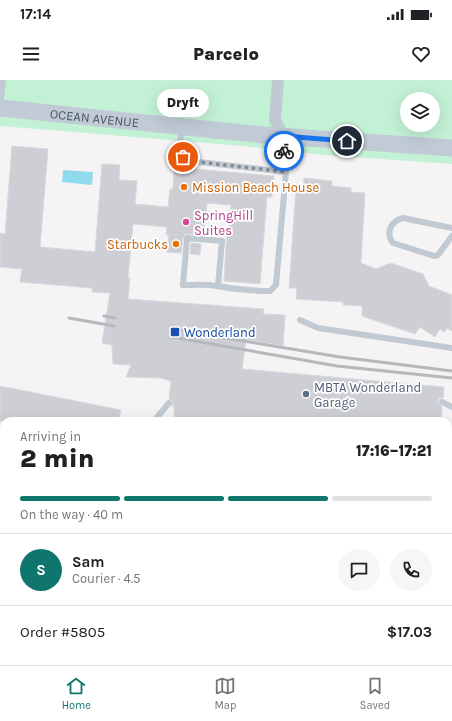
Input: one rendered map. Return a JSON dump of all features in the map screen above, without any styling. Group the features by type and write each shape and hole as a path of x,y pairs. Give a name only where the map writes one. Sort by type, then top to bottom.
{"main road":[{"name":"OCEAN AVENUE","path":"0,108 283,136 452,148"}],"street":[{"path":"278,80 275,120 283,136"}],"lane":[{"path":"0,108 3,80"},
{"path":"182,126 180,149 183,157 190,161 286,172"},
{"path":"218,286 222,241 187,238 183,285 218,286 254,291 270,291 276,285 286,172 283,136"},
{"path":"452,228 403,218 396,220 391,225 389,234 393,244 434,256 438,255 452,236"},
{"path":"300,320 318,328 452,348"},
{"path":"442,402 452,407"},
{"path":"157,417 169,403"}],"green space":[{"path":"0,80 452,80 452,164 324,155 243,146 0,126"}],"water":[{"path":"63,170 93,172 92,185 62,182"}],"building":[{"path":"12,146 48,149 40,247 95,252 102,164 120,165 119,180 137,181 135,204 168,207 170,189 173,189 174,172 184,173 184,168 274,176 272,197 267,197 260,284 224,281 227,228 229,228 231,205 207,203 204,235 185,234 181,253 167,252 169,235 166,235 167,227 133,224 128,278 130,278 128,299 264,309 263,314 285,315 283,346 246,339 242,369 444,387 443,398 439,398 438,402 442,407 441,417 176,417 174,416 174,405 172,407 173,401 169,399 171,381 160,378 126,377 131,365 113,364 112,345 102,343 110,293 92,292 92,288 20,282 22,269 0,267 0,233 5,234"},
{"path":"304,178 332,181 332,186 351,188 351,192 365,193 361,263 376,269 391,263 423,274 429,286 452,295 452,331 447,328 444,332 440,329 435,337 420,327 415,334 362,316 362,306 343,305 343,302 296,299 297,288 289,288 296,188 303,189"},
{"path":"191,243 201,244 200,255 190,254"},
{"path":"0,386 121,410 119,417 0,417"}],"railway":[{"path":"104,316 115,318"},
{"path":"69,318 114,326"},
{"path":"172,329 340,357 452,371"},
{"path":"172,337 337,366 452,378"}],"way so far":[{"path":"183,157 190,161 286,172 284,151"}],"place":[{"name":"Dryft","path":"183,157"},
{"name":"Mission Beach House","path":"184,187"},
{"name":"SpringHill Suites","path":"186,222"},
{"name":"Starbucks","path":"176,244"},
{"name":"Wonderland","path":"175,332"},
{"name":"MBTA Wonderland Garage","path":"306,394"}],"route":[{"path":"284,151 283,136 347,141"}]}
